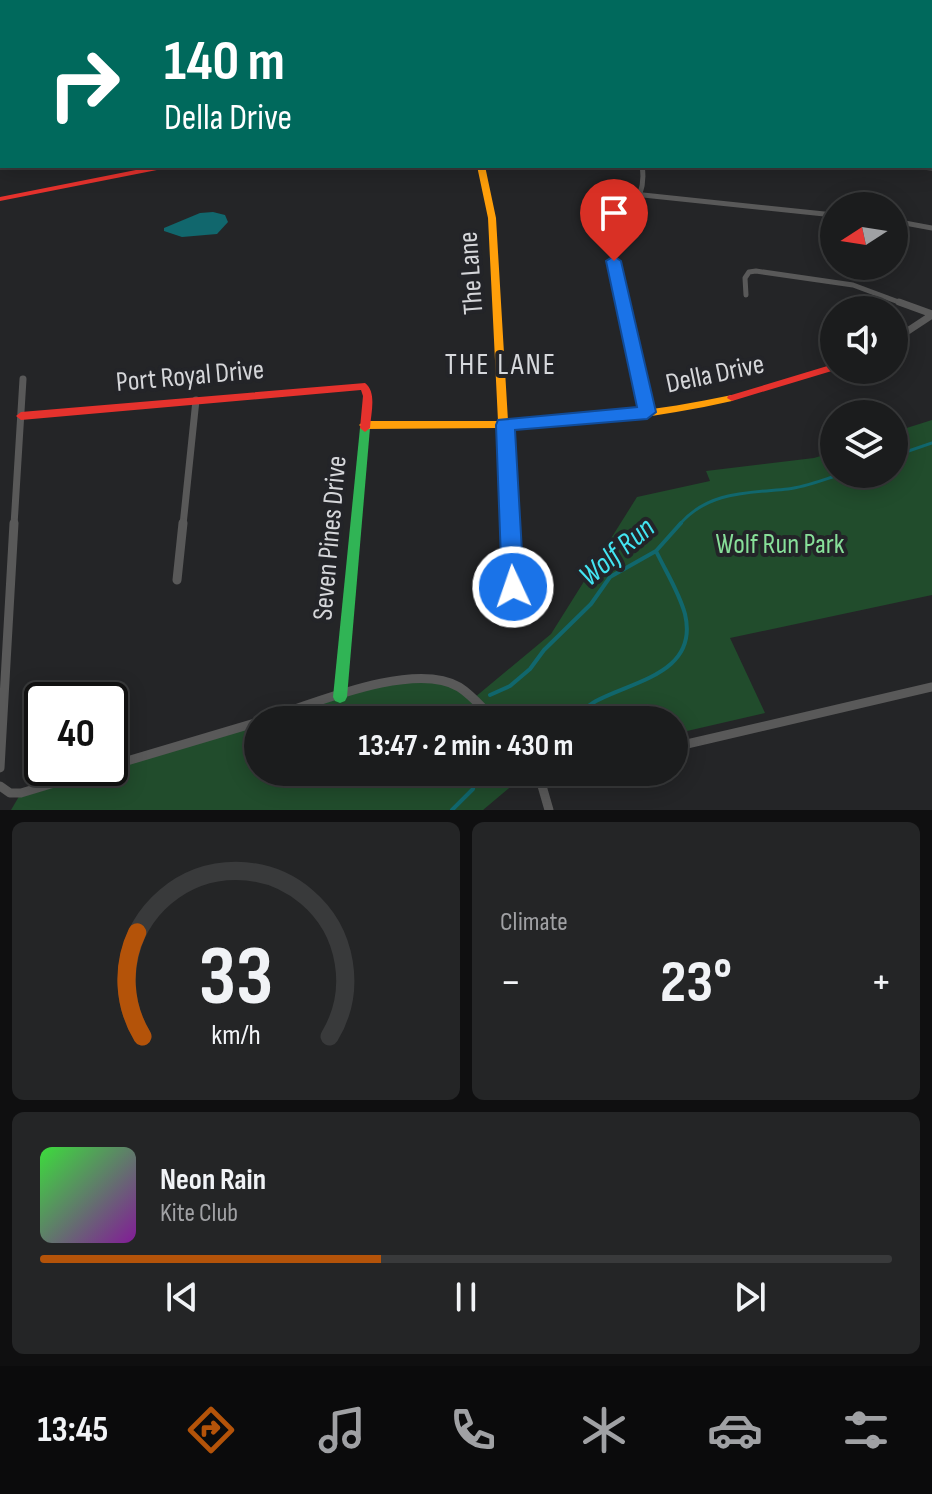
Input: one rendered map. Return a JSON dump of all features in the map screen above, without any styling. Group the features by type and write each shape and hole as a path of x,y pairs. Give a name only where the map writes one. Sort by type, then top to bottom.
{"street":[{"path":"23,0 36,0"},
{"path":"0,199 157,168"},
{"name":"The Lane","path":"481,168 492,218 514,618"},
{"path":"643,168 643,195 618,232 613,256 647,412"},
{"path":"643,195 820,214"},
{"path":"908,224 932,228"},
{"path":"746,295 745,278 749,272 756,271 853,285 932,314"},
{"path":"908,330 932,314"},
{"name":"Della Drive","path":"364,425 505,425 647,412 746,394 820,371"},
{"path":"0,768 23,379"},
{"name":"Port Royal Drive","path":"21,416 363,385"},
{"name":"Seven Pines Drive","path":"340,697 368,396 363,385"},
{"path":"177,580 196,400"},
{"path":"310,706 394,680 442,681 468,693 481,706"},
{"path":"688,744 932,687"},
{"path":"128,761 244,726"},
{"path":"0,786 10,793 44,786"},
{"path":"543,786 549,810"}],"green space":[{"name":"Wolf Run Park","path":"932,420 932,595 730,638 765,713 688,731 688,706 307,706 380,683 442,681 474,698 551,634 637,497 710,481 706,471 820,456 820,488 908,488 908,428"},
{"path":"244,726 244,786 511,786 483,810 11,810 21,793 44,786 128,786 128,761"}],"water":[{"path":"200,213 225,215 228,222 217,234 182,237 164,231 164,228"}],"waterway":[{"name":"Wolf Run","path":"908,451 932,443"},
{"name":"Wolf Run","path":"681,523 690,514 715,500 820,481"},
{"name":"Wolf Run","path":"656,551 681,523"},
{"name":"Wolf Run","path":"490,695 510,686 530,669 544,650 591,604 610,577 656,551"},
{"path":"589,706 660,672 682,650 687,634 685,614 656,551"},
{"name":"Wolf Run","path":"452,810 474,786"}],"traffic: fast":[{"path":"340,697 365,428"}],"traffic: slow":[{"path":"481,168 492,218 514,618"},
{"path":"364,425 503,425 595,420 687,408 732,398"}],"traffic: jam":[{"path":"0,199 157,168"},
{"path":"732,398 820,371"},
{"path":"21,416 365,386 368,396 365,428"}],"district":[{"name":"THE LANE","path":"501,365"}],"route":[{"path":"513,587 505,425 647,412 614,261"}]}
